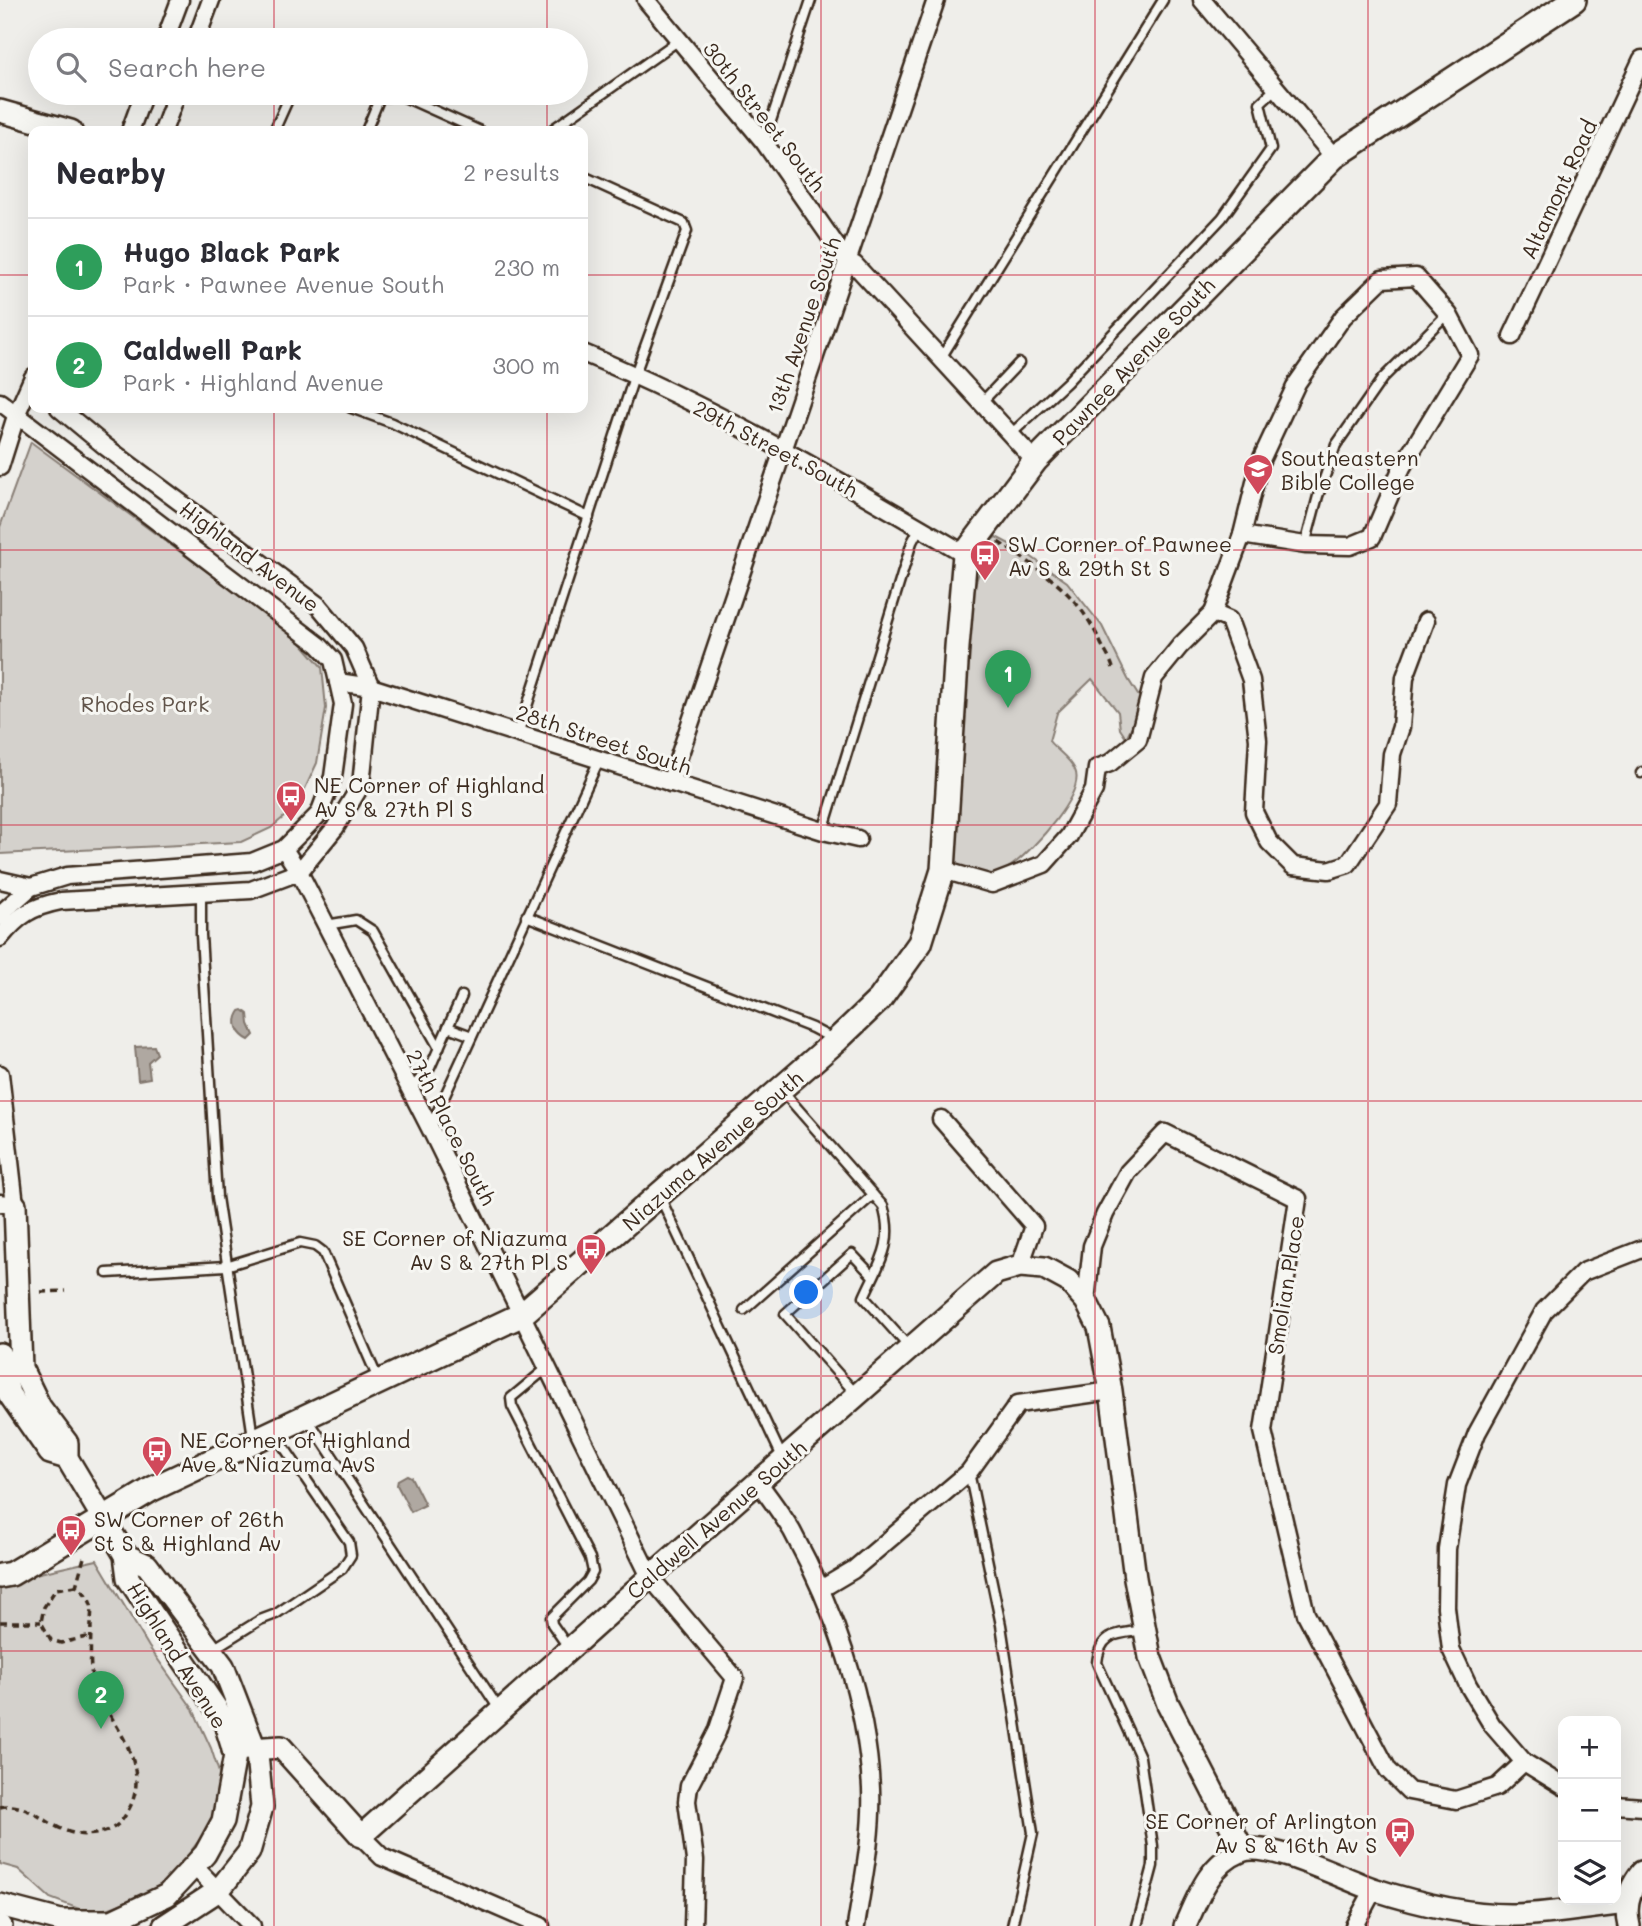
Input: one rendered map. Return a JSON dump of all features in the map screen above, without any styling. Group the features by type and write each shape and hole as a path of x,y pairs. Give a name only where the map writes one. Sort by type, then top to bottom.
{"main road":[{"name":"Pawnee Avenue South","path":"965,554 1035,461 1334,157 1574,0"},
{"path":"943,870 965,554"},
{"name":"Niazuma Avenue South","path":"0,1576 11,1574 152,1489 521,1315 660,1197 880,999 920,943 943,870"}],"street":[{"path":"169,28 180,0"},
{"path":"200,28 211,0"},
{"name":"30th Street South","path":"646,0 764,142 847,261 855,265 1035,461"},
{"name":"13th Avenue South","path":"670,783 936,0"},
{"path":"1204,1 1334,157"},
{"name":"Altamont Road","path":"1512,337 1642,59"},
{"path":"132,126 140,105"},
{"path":"165,126 173,105"},
{"path":"0,111 53,126"},
{"path":"943,870 992,884 1044,864 1069,836 1094,790 1097,768 1110,763 1138,740 1154,678 1180,646 1213,613 1242,535 1260,462 1297,383 1342,317 1381,279 1416,277 1447,313 1470,355 1402,467 1372,537 1350,546 1305,545 1242,535"},
{"name":"29th Street South","path":"588,355 635,374 783,449 965,554"},
{"path":"0,467 28,388"},
{"name":"Highland Avenue","path":"0,402 319,645 332,660 343,704 333,777 319,814 284,849 251,862 67,876 31,887 0,917"},
{"path":"17,413 28,410"},
{"name":"Highland Avenue","path":"65,413 106,447 319,606 354,648 371,687 361,785 335,828 299,873"},
{"path":"1213,613 1229,620 1251,680 1258,740 1254,812 1269,842 1293,866 1329,870 1348,864 1388,804 1392,754 1401,727 1405,677 1426,621"},
{"name":"28th Street South","path":"338,682 371,687 823,831 858,839"},
{"name":"27th Place South","path":"284,849 299,873 430,1128 650,1577 735,1678 717,1732 689,1786 687,1801 695,1860 693,1926"},
{"path":"0,938 13,922 37,906 61,901 251,890 299,873"},
{"name":"Highland Avenue","path":"0,880 31,887"},
{"name":"Highland Avenue","path":"0,1074 7,1204 21,1368 40,1407 67,1443 67,1458 125,1555 128,1578 244,1749"},
{"path":"942,1119 1034,1226 1020,1266 1044,1268 1068,1281 1086,1301 1099,1327 1111,1391 1135,1578 1150,1657 1168,1704 1243,1850"},
{"name":"Smolian Place","path":"1086,1301 1092,1246 1105,1214 1128,1172 1165,1133 1298,1199 1263,1431 1306,1614 1388,1770 1409,1790 1456,1800 1497,1787 1524,1762"},
{"path":"1558,1783 1524,1762 1492,1725 1468,1685 1451,1649 1446,1606 1447,1549 1457,1485 1478,1433 1544,1311 1583,1272 1642,1249"},
{"name":"Caldwell Avenue South","path":"361,1836 996,1273 1020,1266"},
{"name":"Highland Avenue","path":"0,1354 9,1394 50,1453 67,1458"},
{"path":"821,1589 853,1570 969,1472 1018,1405 1111,1391"},
{"path":"759,1483 790,1529 821,1589 858,1696 871,1789 867,1849 856,1926"},
{"name":"Highland Avenue","path":"125,1555 147,1565 223,1666 262,1807 249,1852 219,1890 164,1926"},
{"path":"244,1749 281,1747 382,1857 541,1926"},
{"name":"Highland Avenue","path":"0,1905 61,1921 112,1921 167,1895 205,1854 223,1821 235,1755 244,1749"},
{"path":"1621,1805 1641,1807"},
{"path":"1185,1926 1205,1884 1218,1866 1243,1850 1272,1851 1374,1889 1446,1909 1513,1915 1627,1903"},
{"path":"194,1866 252,1926"},
{"path":"1629,1926 1627,1903 1630,1889 1642,1872"},
{"path":"1354,1926 1374,1889"}],"lane":[{"path":"764,142 811,0"},
{"path":"941,358 1163,0"},
{"path":"588,104 679,40"},
{"path":"1010,435 1067,382 1222,218 1271,149 1260,103 1276,88"},
{"path":"276,126 285,105"},
{"path":"368,126 377,105"},
{"path":"422,105 469,126"},
{"path":"557,126 587,105"},
{"path":"518,734 635,374 687,231 684,223 588,179"},
{"path":"1305,545 1336,445 1382,379 1447,313"},
{"path":"981,403 1019,363"},
{"path":"365,413 392,423 589,517"},
{"path":"823,831 912,542 920,527"},
{"path":"430,1128 599,760"},
{"path":"201,894 201,935 217,1197 226,1266 263,1436 349,1542 351,1555 342,1569 309,1592 276,1614 260,1620 211,1650"},
{"path":"526,916 837,1040"},
{"path":"326,925 356,920 373,930 439,1048"},
{"path":"410,1090 430,1068 462,996"},
{"path":"448,1027 472,1037"},
{"path":"781,1090 883,1206 889,1226 887,1245 864,1297 911,1349"},
{"path":"744,1310 873,1195"},
{"path":"660,1197 783,1460"},
{"path":"107,1273 226,1266 300,1243 315,1246 323,1252 379,1382"},
{"path":"857,1395 785,1314 852,1254 873,1276"},
{"path":"547,1368 511,1398 512,1406 590,1558 593,1572 588,1581 551,1618 552,1624 570,1650"},
{"path":"306,1416 502,1712"},
{"path":"969,1472 1001,1625 1033,1833 1012,1926"},
{"path":"1137,1926 1153,1866 1153,1846 1140,1757 1097,1663 1098,1651 1103,1641 1109,1637 1145,1630"}],"path":[{"path":"997,540 1059,583 1076,600 1090,621 1113,668"},
{"path":"40,1292 66,1291"},
{"path":"74,1550 86,1551 76,1586"},
{"path":"76,1586 56,1590 44,1607 41,1622 51,1640 61,1643 91,1636"},
{"path":"0,1807 31,1812 59,1828 77,1835 90,1836 113,1828 125,1817 136,1793 136,1771 125,1738 96,1693 90,1600 76,1586"},
{"path":"0,1622 41,1622"}],"green space":[{"name":"Rhodes Park","path":"31,442 296,637 322,667 326,708 317,763 297,806 271,828 241,842 0,854 0,527"},
{"path":"996,537 1023,551 1067,582 1102,626 1128,679 1142,698 1139,712 1126,738 1120,729 1118,712 1092,679 1057,713 1049,741 1075,770 1073,792 1056,820 1034,846 1012,865 991,877 948,863 963,622 983,560"},
{"path":"97,1560 149,1647 193,1709 211,1748 222,1782 218,1815 170,1879 141,1896 110,1908 87,1912 50,1898 18,1869 0,1864 0,1582"}],"shaded area":[{"path":"240,1011 248,1014 254,1035 249,1040 236,1025"},
{"path":"154,1046 157,1054 148,1062 150,1078 138,1080 135,1047"},
{"path":"407,1475 411,1477 425,1505 411,1512 397,1485 398,1480"}],"place":[{"name":"Southeastern Bible College","path":"1258,496"},
{"name":"SW Corner of Pawnee Av S & 29th St S","path":"985,582"},
{"name":"Hugo Black Park","path":"1008,708"},
{"name":"NE Corner of Highland Av S & 27th Pl S","path":"291,823"},
{"name":"SE Corner of Niazuma Av S & 27th Pl S","path":"591,1276"},
{"name":"NE Corner of Highland Ave & Niazuma AvS","path":"157,1478"},
{"name":"SW Corner of 26th St S & Highland Av","path":"71,1557"},
{"name":"Caldwell Park","path":"101,1729"},
{"name":"SE Corner of Arlington Av S & 16th Av S","path":"1400,1859"}]}
